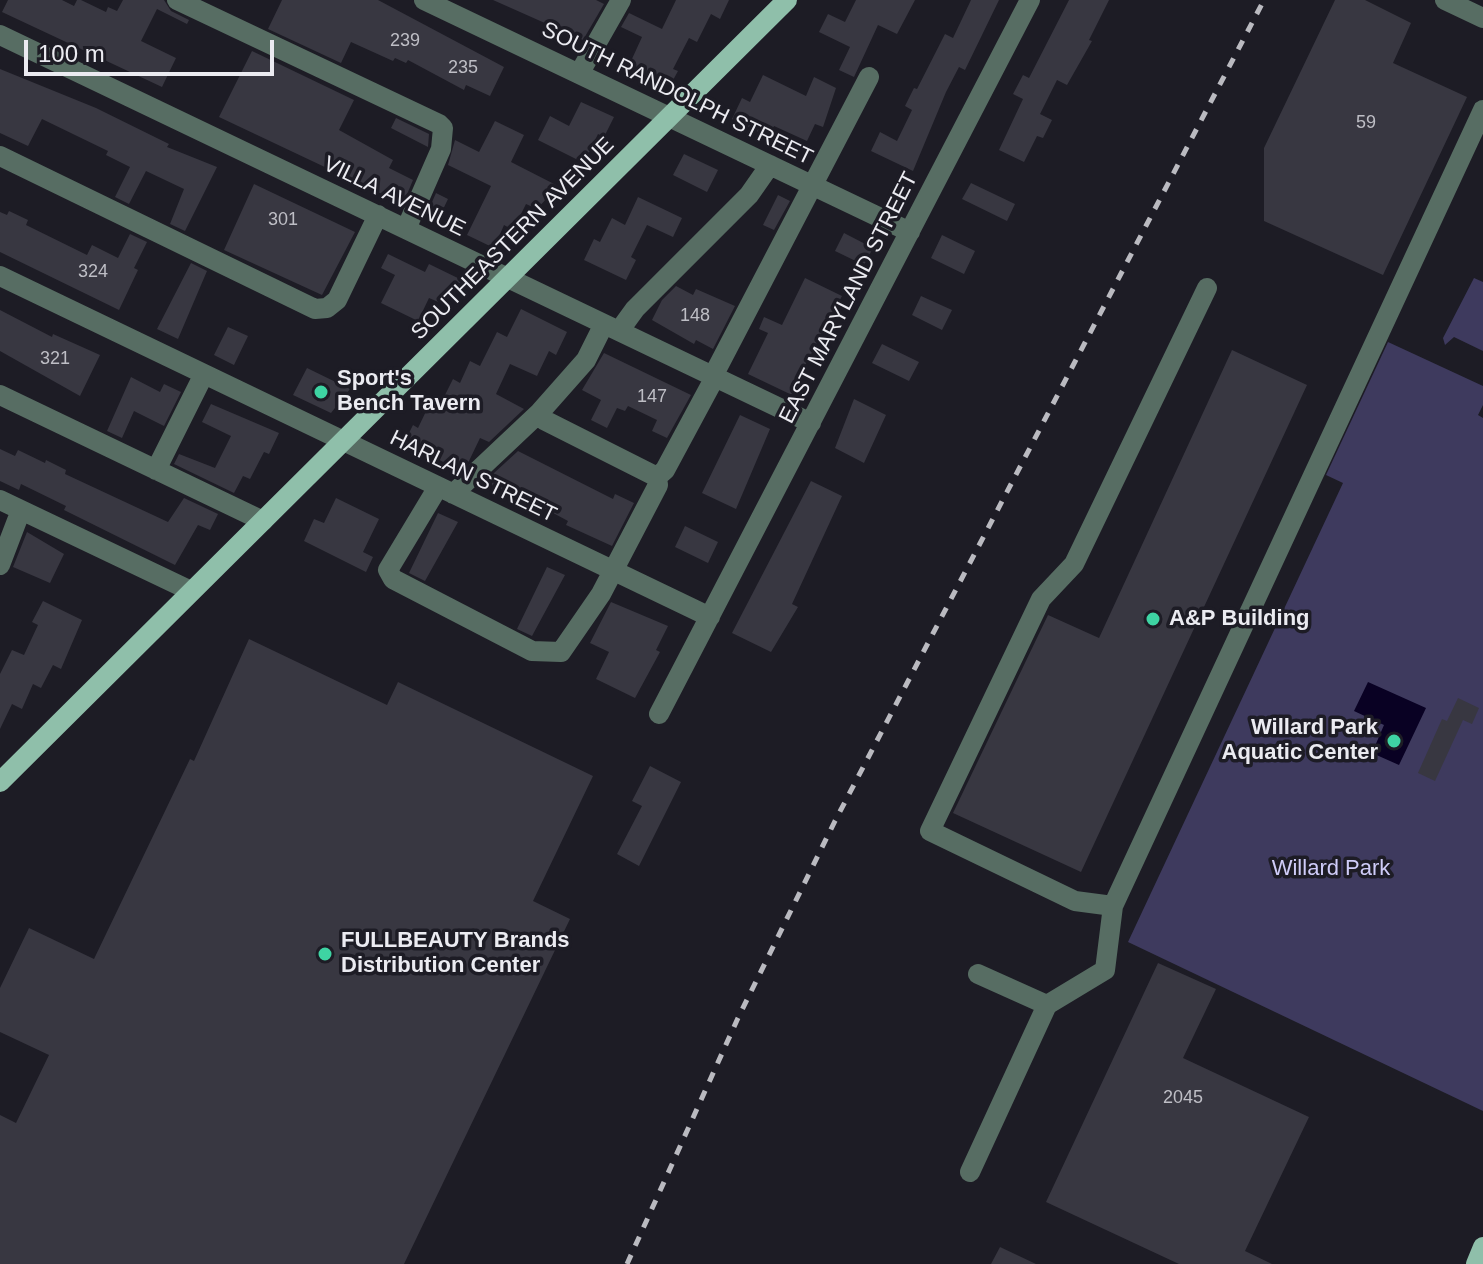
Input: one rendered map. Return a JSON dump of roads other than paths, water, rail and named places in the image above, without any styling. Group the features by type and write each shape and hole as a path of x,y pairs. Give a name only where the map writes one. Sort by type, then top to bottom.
{"main road":[{"name":"SOUTHEASTERN AVENUE","path":"0,782 787,0"}],"street":[{"path":"177,0 443,128 441,149 406,229"},
{"name":"SOUTH RANDOLPH STREET","path":"424,0 910,232"},
{"path":"579,74 621,0"},
{"name":"EAST MARYLAND STREET","path":"659,714 1030,0"},
{"path":"1445,0 1483,18"},
{"name":"VILLA AVENUE","path":"0,35 811,423"},
{"path":"657,477 665,470 869,77"},
{"path":"970,1172 1047,1005 1105,970 1113,906 1483,110"},
{"path":"0,156 315,309 327,308 337,300 378,215"},
{"path":"657,477 658,485 614,571 561,652 532,651 393,579 388,570 446,490 540,412 611,327 635,309 749,195 770,165"},
{"name":"HARLAN STREET","path":"0,276 710,617"},
{"path":"1113,906 1075,901 930,831 1041,599 1074,564 1207,288"},
{"path":"156,470 204,374"},
{"path":"0,395 263,521"},
{"path":"540,412 544,420 657,477"},
{"path":"0,500 191,591"},
{"path":"0,565 21,510"},
{"path":"978,974 1047,1005"}],"railway":[{"path":"627,1264 738,1018 835,821 1264,0"}],"place":[{"name":"Sport's Bench Tavern","path":"321,392"},
{"name":"A&P Building","path":"1153,619"},
{"name":"Willard Park Aquatic Center","path":"1394,741"},
{"name":"FULLBEAUTY Brands Distribution Center","path":"325,954"}],"park label":[{"name":"Willard Park","path":"1331,869"}]}
